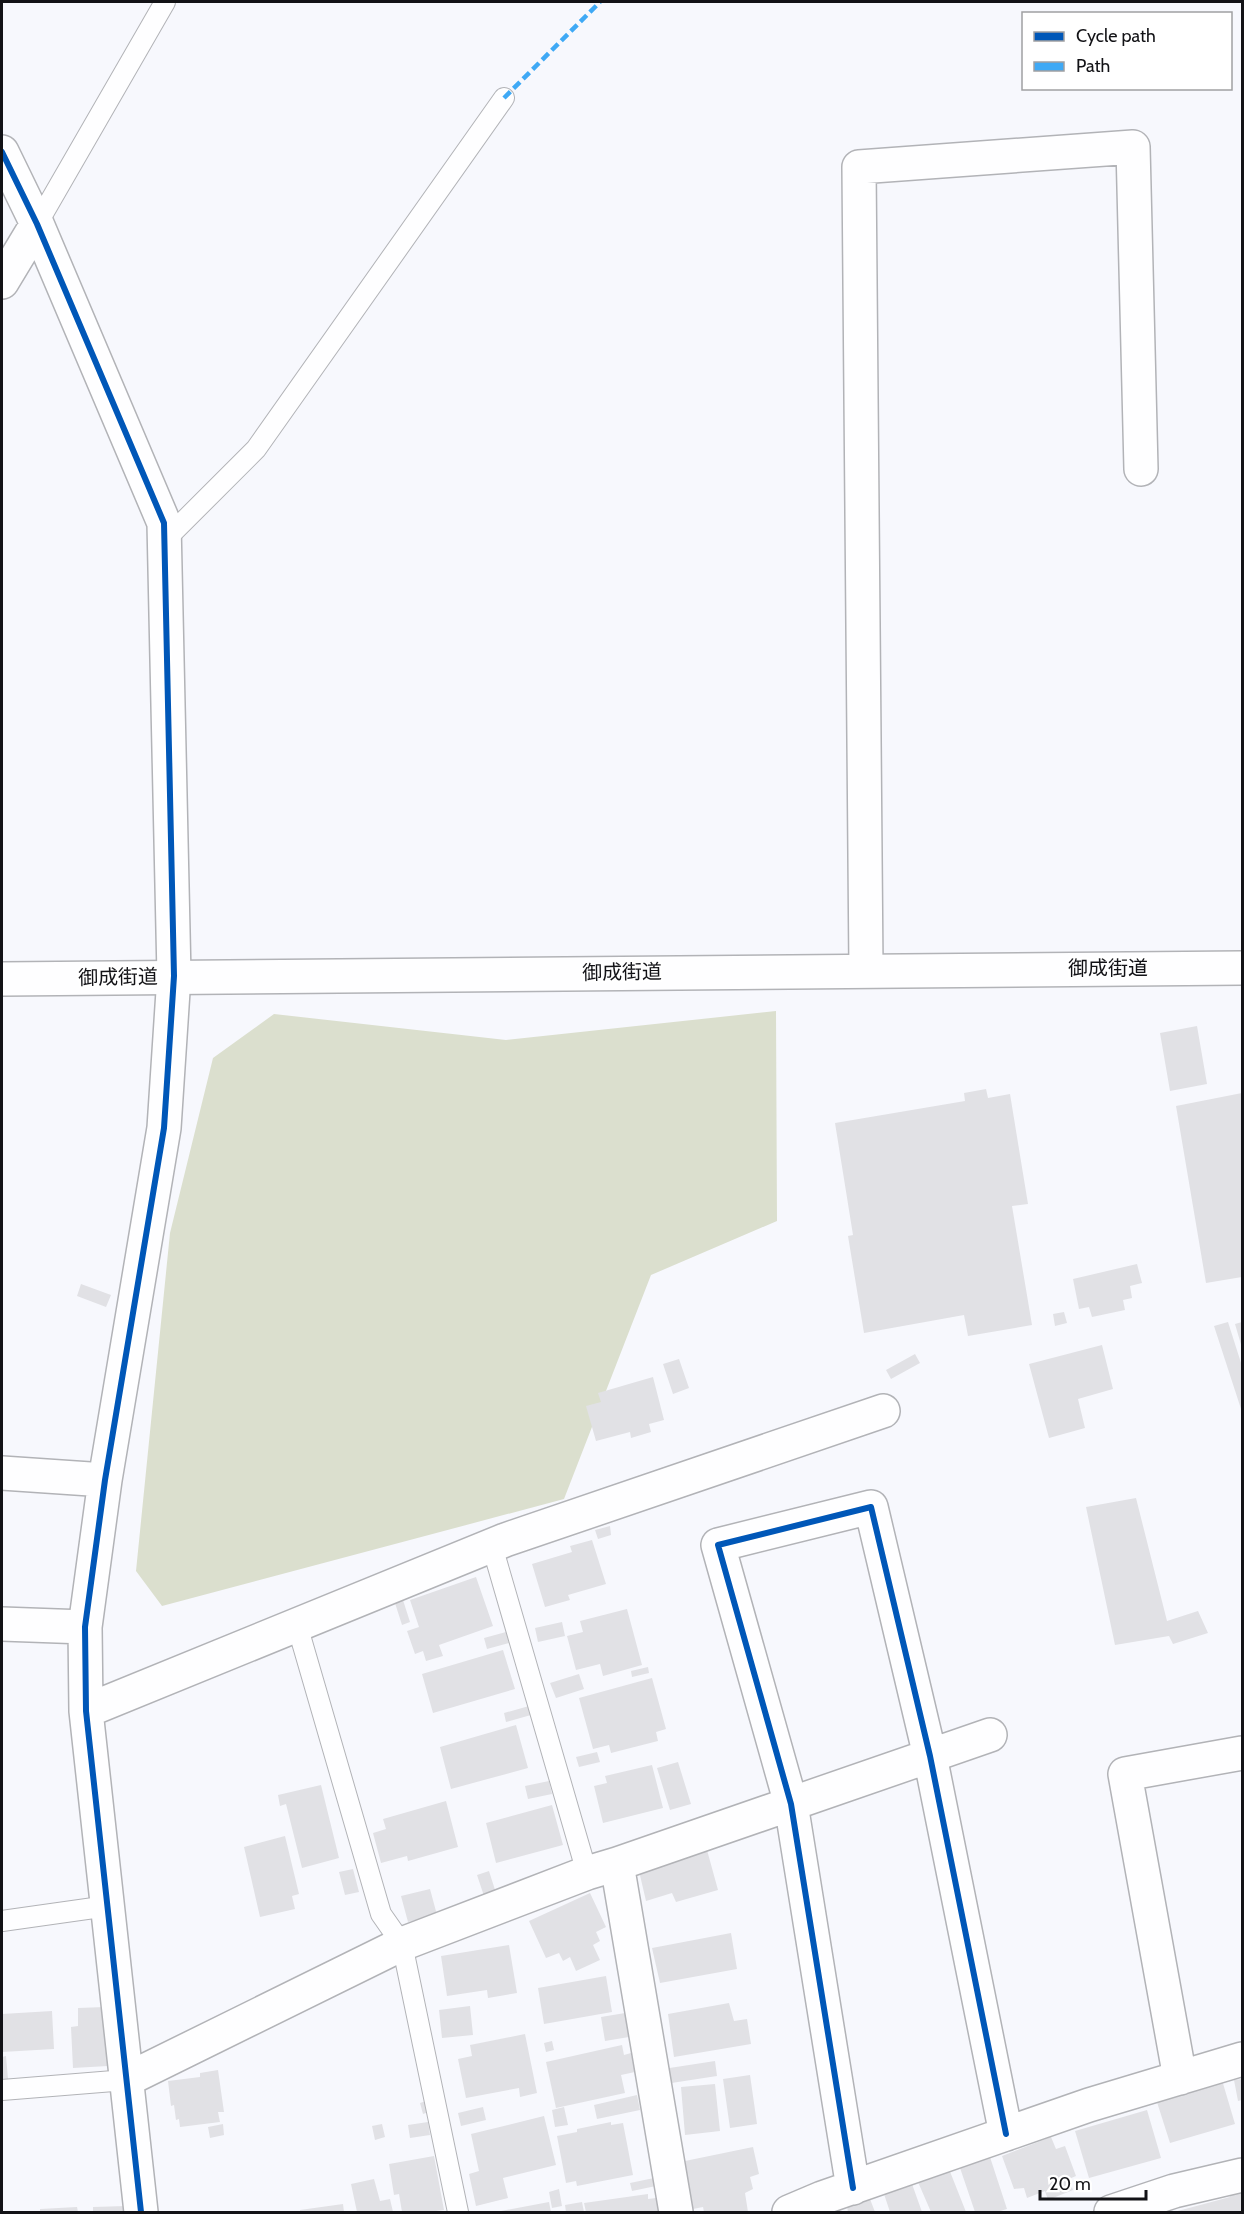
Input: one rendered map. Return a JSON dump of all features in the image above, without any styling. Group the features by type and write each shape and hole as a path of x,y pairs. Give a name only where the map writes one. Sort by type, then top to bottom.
{"street":[{"path":"866,969 859,167 1133,147 1141,469"},
{"path":"2,152 37,224 164,523 174,976 164,1128 105,1480 85,1627 86,1711 141,2212"},
{"path":"2,282 37,224"},
{"name":"御成街道","path":"2,979 866,969 1242,968"},
{"path":"86,1711 492,1546 883,1411"},
{"path":"2,1473 105,1480"},
{"path":"853,2188 791,1804 718,1545 871,1507 930,1756 1006,2134"},
{"path":"2,1624 85,1627"},
{"path":"126,2080 402,1944 602,1868 990,1735"},
{"path":"1180,2078 1125,1774 1242,1753"},
{"path":"602,1868 676,2212"},
{"path":"789,2212 822,2198 1006,2134 1242,2059"},
{"path":"1111,2212 1174,2191 1242,2175"}],"lane":[{"path":"37,224 165,2"},
{"path":"164,541 256,449 504,98"},
{"path":"492,1546 602,1868"},
{"path":"297,1625 381,1914 402,1944 458,2212"},
{"path":"2,1921 108,1906"},
{"path":"2,2090 126,2080"}],"green space":[{"path":"776,1011 777,1221 651,1275 564,1499 162,1606 136,1571 170,1233 213,1058 274,1014 506,1040"}],"building":[{"path":"1197,1026 1207,1084 1170,1091 1160,1033"},
{"path":"986,1089 988,1098 1010,1094 1028,1204 1012,1206 1032,1325 968,1336 964,1315 864,1333 848,1236 853,1235 835,1123 965,1101 964,1093"},
{"path":"1242,1093 1242,1277 1206,1283 1176,1106"},
{"path":"1137,1264 1142,1283 1130,1286 1132,1298 1123,1300 1125,1310 1092,1317 1089,1307 1079,1309 1073,1279"},
{"path":"81,1284 111,1295 106,1307 77,1296"},
{"path":"1064,1312 1067,1323 1055,1326 1053,1314"},
{"path":"1228,1322 1242,1366 1242,1412 1214,1326"},
{"path":"1242,1322 1242,1348 1235,1324"},
{"path":"1102,1345 1113,1389 1078,1399 1085,1428 1049,1438 1029,1364"},
{"path":"915,1354 920,1363 891,1379 886,1370"},
{"path":"679,1359 689,1388 673,1394 663,1364"},
{"path":"653,1377 664,1420 649,1424 651,1432 631,1438 630,1432 596,1441 586,1406 601,1402 598,1393"},
{"path":"1136,1498 1167,1621 1198,1611 1208,1633 1173,1644 1169,1636 1115,1645 1086,1507"},
{"path":"610,1526 611,1535 598,1539 595,1530"},
{"path":"592,1540 606,1584 568,1595 570,1600 545,1607 532,1564 572,1552 570,1546"},
{"path":"476,1577 493,1626 439,1645 443,1656 426,1661 423,1651 415,1654 407,1631 419,1627 410,1600"},
{"path":"403,1600 410,1622 402,1625 395,1603"},
{"path":"627,1609 642,1665 603,1676 600,1664 576,1670 567,1636 583,1632 580,1621"},
{"path":"562,1622 565,1636 538,1642 535,1628"},
{"path":"506,1632 509,1643 487,1649 484,1638"},
{"path":"503,1650 515,1689 433,1713 422,1674"},
{"path":"648,1667 649,1673 632,1677 631,1671"},
{"path":"579,1674 584,1689 556,1698 550,1683"},
{"path":"652,1678 666,1729 656,1732 658,1741 611,1753 609,1745 593,1749 579,1698"},
{"path":"529,1706 531,1715 506,1722 504,1713"},
{"path":"516,1725 528,1768 451,1789 440,1747"},
{"path":"597,1752 600,1762 579,1767 576,1757"},
{"path":"678,1762 691,1804 670,1810 657,1768"},
{"path":"652,1765 663,1808 603,1823 594,1786 607,1783 605,1776"},
{"path":"549,1781 552,1794 528,1799 525,1786"},
{"path":"321,1785 339,1858 302,1868 286,1804 280,1806 278,1795"},
{"path":"446,1801 458,1847 408,1861 407,1856 381,1863 373,1833 386,1829 383,1819"},
{"path":"552,1805 563,1845 496,1863 486,1823"},
{"path":"285,1836 299,1894 292,1896 295,1909 260,1917 244,1847"},
{"path":"707,1850 718,1890 676,1902 672,1893 646,1901 639,1871"},
{"path":"353,1869 359,1892 345,1895 339,1872"},
{"path":"489,1871 496,1893 484,1896 477,1875"},
{"path":"430,1889 437,1915 408,1922 401,1896"},
{"path":"590,1893 606,1927 596,1932 600,1941 593,1945 600,1960 576,1971 570,1957 563,1961 559,1953 546,1958 529,1921"},
{"path":"731,1933 737,1969 660,1983 652,1948"},
{"path":"509,1945 517,1993 488,1998 487,1990 447,1996 441,1956"},
{"path":"606,1976 612,2012 544,2024 538,1988"},
{"path":"729,2003 734,2021 747,2019 751,2044 674,2057 668,2014"},
{"path":"470,2006 473,2035 442,2038 439,2010"},
{"path":"105,2007 108,2066 73,2068 71,2027 78,2026 78,2008"},
{"path":"52,2011 54,2049 2,2052 2,2014"},
{"path":"625,2013 629,2037 605,2041 601,2017"},
{"path":"525,2034 537,2093 520,2097 519,2088 466,2098 458,2059 472,2056 470,2045"},
{"path":"552,2041 554,2050 546,2052 544,2043"},
{"path":"622,2045 624,2055 631,2053 635,2072 621,2075 625,2093 556,2108 546,2062"},
{"path":"6,2056 8,2079 2,2079 2,2057"},
{"path":"715,2061 717,2076 665,2084 663,2069"},
{"path":"218,2070 224,2112 218,2112 220,2122 180,2127 179,2119 176,2120 174,2105 171,2106 168,2081 200,2077 200,2073"},
{"path":"750,2075 757,2124 730,2128 723,2079"},
{"path":"1242,2079 1242,2100 1238,2101 1234,2080"},
{"path":"1222,2080 1235,2124 1170,2143 1156,2099"},
{"path":"715,2084 720,2131 685,2135 681,2087"},
{"path":"637,2095 640,2110 597,2119 594,2105"},
{"path":"426,2101 429,2112 423,2114 420,2103"},
{"path":"483,2107 486,2120 461,2126 458,2113"},
{"path":"564,2107 568,2125 555,2127 552,2110"},
{"path":"1147,2110 1161,2158 1089,2178 1075,2131"},
{"path":"544,2116 556,2165 503,2178 508,2198 476,2206 469,2174 479,2171 471,2134"},
{"path":"428,2122 430,2135 410,2138 408,2125"},
{"path":"611,2122 611,2125 623,2123 633,2175 577,2186 576,2181 566,2183 557,2136"},
{"path":"223,2124 224,2135 210,2138 208,2127"},
{"path":"382,2124 385,2137 375,2140 372,2126"},
{"path":"1051,2137 1056,2149 1065,2146 1076,2176 1069,2179 1073,2190 1048,2200 1045,2191 1027,2198 1024,2188 1014,2189 1002,2156"},
{"path":"753,2147 759,2174 750,2177 753,2189 745,2193 748,2212 704,2212 703,2207 693,2209 685,2161"},
{"path":"989,2154 1007,2209 997,2212 975,2212 959,2165"},
{"path":"434,2156 444,2210 402,2212 399,2194 394,2195 389,2164"},
{"path":"949,2169 966,2212 931,2212 918,2182"},
{"path":"654,2178 656,2186 632,2191 630,2183"},
{"path":"374,2179 380,2201 390,2199 393,2212 357,2212 351,2184"},
{"path":"912,2184 922,2212 890,2212 884,2194"},
{"path":"559,2189 562,2206 552,2208 549,2192"},
{"path":"1242,2190 1242,2212 1174,2212 1230,2197 1229,2194"},
{"path":"648,2194 648,2199 656,2198 659,2212 586,2212 584,2203"},
{"path":"870,2199 875,2212 848,2212 847,2207"},
{"path":"549,2202 551,2212 501,2212 501,2211"},
{"path":"582,2202 584,2212 566,2212 565,2205"},
{"path":"343,2204 344,2212 300,2212 300,2210"},
{"path":"126,2206 126,2212 93,2212 93,2207"},
{"path":"77,2207 78,2212 40,2212 40,2209"}],"marked path":[{"path":"504,98 600,2"}],"cycle path":[{"path":"2,152 37,224 164,523 174,976 164,1128 105,1480 85,1627 86,1711 141,2212"},
{"path":"853,2188 791,1804 718,1545 871,1507 930,1756 1006,2134"}]}
